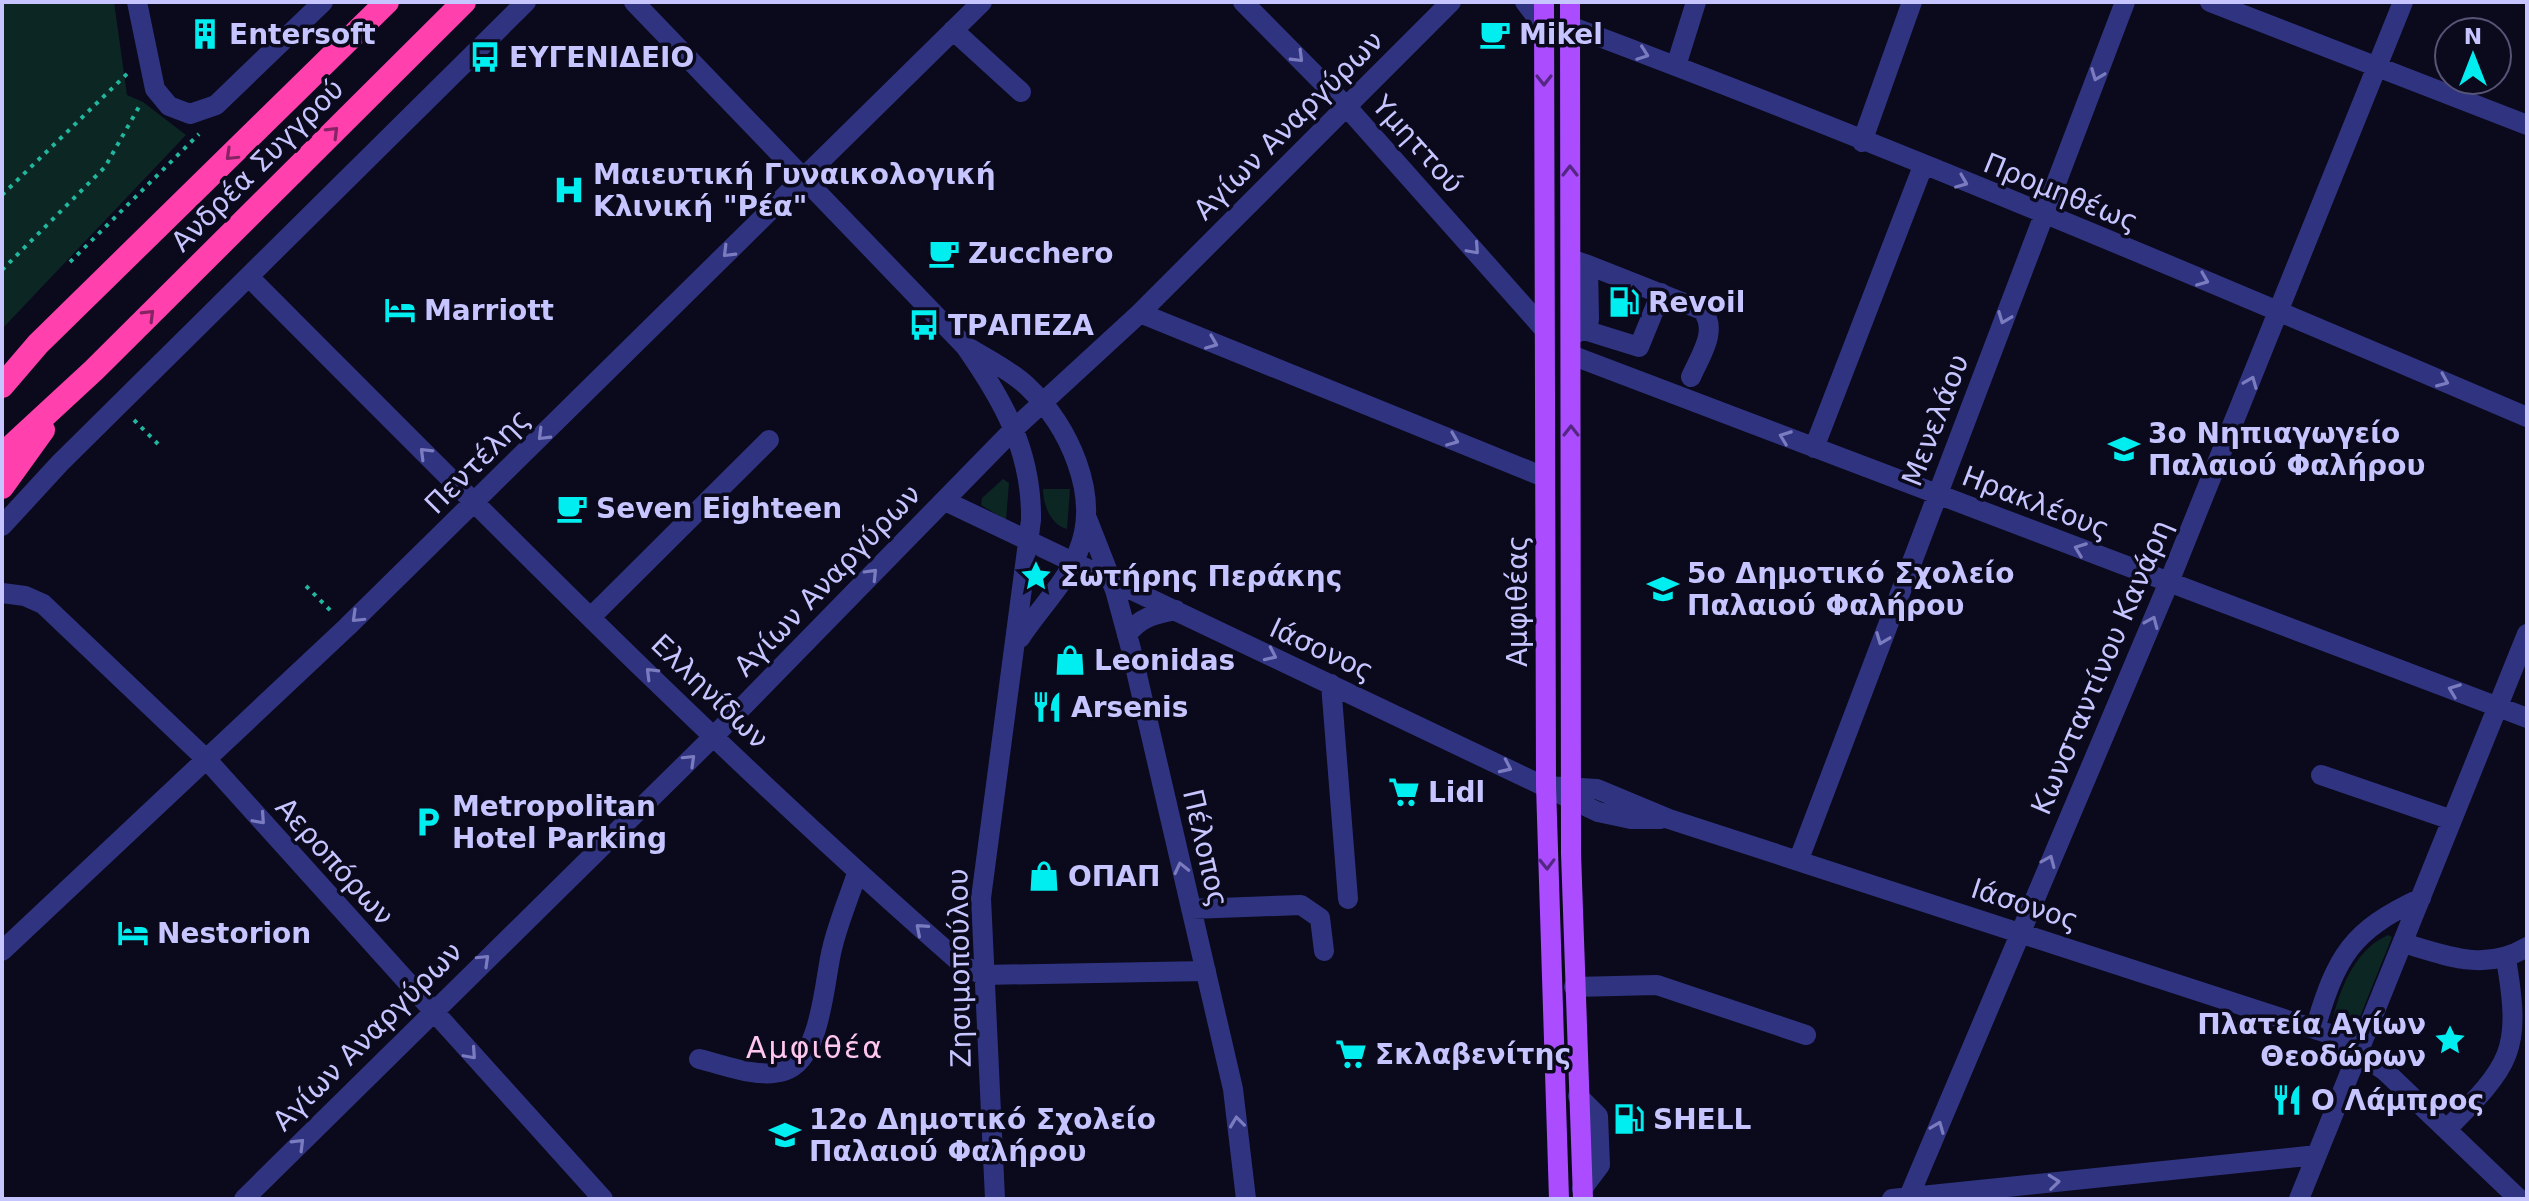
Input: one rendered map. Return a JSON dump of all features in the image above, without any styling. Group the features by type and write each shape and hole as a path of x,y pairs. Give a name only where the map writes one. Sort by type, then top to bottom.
{"highway":[{"name":"Ανδρέα Συγγρού","path":"38,344 387,2"},
{"name":"Ανδρέα Συγγρού","path":"94,370 464,2"},
{"path":"2,374 38,344"},
{"path":"2,386 38,344"},
{"path":"2,455 94,370"},
{"path":"2,487 94,370"}],"main road":[{"name":"Αμφιθέας","path":"1544,2 1546,786 1559,1199"},
{"name":"Αμφιθέας","path":"1570,2 1579,262 1574,341 1571,793 1582,1194"}],"street":[{"path":"137,2 149,72 162,100 178,111 190,114 216,105 323,2"},
{"path":"2,526 119,405 526,2"},
{"name":"Ζησιμοπούλου","path":"634,2 965,346 1015,428 1032,494 1029,540 983,879 983,975 995,1199"},
{"name":"Πεντέλης","path":"2,951 208,761 475,503 982,2"},
{"name":"Υμηττού","path":"1243,2 1346,106 1544,329"},
{"name":"Αγίων Αναργύρων","path":"244,1199 714,736 1015,428 1140,313 1451,2"},
{"path":"1525,2 1544,27"},
{"path":"1676,66 1696,2"},
{"path":"1862,142 1912,2"},
{"name":"Μενελάου","path":"1799,859 2125,2"},
{"path":"2210,2 2527,125"},
{"name":"Κωνσταντίνου Κανάρη","path":"1903,1198 2169,582 2403,2"},
{"name":"Προμηθέως","path":"1570,26 2280,311 2527,417"},
{"path":"953,30 1021,92"},
{"path":"1814,448 1923,166"},
{"path":"1579,262 1702,310 1709,318 1710,332 1691,377"},
{"name":"Ελληνίδων","path":"249,277 475,503 857,873 964,966 983,975"},
{"path":"1574,341 1639,347 1661,293"},
{"path":"1140,313 1544,477"},
{"name":"Ηρακλέους","path":"1574,341 1814,448 2527,718"},
{"name":"Ζησιμοπούλου","path":"965,346 1025,384 1054,414 1071,446 1083,486 1086,516 1074,562 1017,641"},
{"path":"592,616 769,440"},
{"name":"Ιάσονος","path":"945,501 1546,786 1571,793 1618,817 1669,819 2315,1029 2360,1050 2519,1199"},
{"name":"Πέλοπος","path":"1086,516 1111,579 1127,635 1206,971 1233,1089 1246,1199"},
{"name":"Αεροπόρων","path":"2,593 25,596 43,604 208,761 603,1199"},
{"path":"1127,635 1134,625 1152,615 1176,610"},
{"path":"2299,1199 2527,634"},
{"path":"1331,684 1348,899"},
{"path":"2321,775 2452,820"},
{"path":"699,1059 754,1072 785,1071 802,1058 817,1027 832,949 857,873"},
{"path":"2315,1029 2332,982 2360,934 2374,921 2421,898"},
{"path":"1191,909 1301,905 1320,918 1324,951"},
{"path":"2403,943 2461,960 2506,959 2527,947"},
{"path":"2447,1129 2497,1077 2506,1056 2515,1011 2506,959"},
{"path":"983,975 1206,971"},
{"path":"1574,987 1657,985 1806,1035"},
{"path":"1903,1198 2317,1155"}],"path":[{"path":"2,195 134,66"},
{"path":"2,270 105,167 141,103"},
{"path":"70,262 198,135 216,105"},
{"path":"119,405 158,444"},
{"path":"306,586 325,605"}],"green space":[{"path":"2,2 114,2 127,95 143,102 186,135 2,329"},
{"path":"1003,479 1009,483 1006,520 981,505 982,498"},
{"path":"1043,489 1070,489 1067,529 1056,523 1049,514"},
{"path":"2388,935 2392,937 2358,1022 2333,1018 2340,994 2359,959 2367,949"}],"place":[{"name":"Entersoft","path":"205,34"},
{"name":"Mikel","path":"1495,34"},
{"name":"ΕΥΓΕΝΙΔΕΙΟ","path":"485,57"},
{"name":"Μαιευτική Γυναικολογική Κλινική \"Ρέα\"","path":"569,190"},
{"name":"Zucchero","path":"944,253"},
{"name":"Revoil","path":"1624,302"},
{"name":"Marriott","path":"400,310"},
{"name":"ΤΡΑΠΕΖΑ","path":"924,325"},
{"name":"3ο Νηπιαγωγείο Παλαιού Φαλήρου","path":"2124,449"},
{"name":"Seven Eighteen","path":"572,508"},
{"name":"Σωτήρης Περάκης","path":"1036,576"},
{"name":"5ο Δημοτικό Σχολείο Παλαιού Φαλήρου","path":"1663,589"},
{"name":"Leonidas","path":"1070,660"},
{"name":"Arsenis","path":"1047,707"},
{"name":"Lidl","path":"1404,792"},
{"name":"Metropolitan Hotel Parking","path":"428,822"},
{"name":"ΟΠΑΠ","path":"1044,876"},
{"name":"Nestorion","path":"133,933"},
{"name":"Πλατεία Αγίων Θεοδώρων","path":"2450,1040"},
{"name":"Σκλαβενίτης","path":"1351,1054"},
{"name":"Ο Λάμπρος","path":"2287,1100"},
{"name":"SHELL","path":"1629,1119"},
{"name":"12ο Δημοτικό Σχολείο Παλαιού Φαλήρου","path":"785,1135"}],"district":[{"name":"Αμφιθέα","path":"815,1048"}]}
